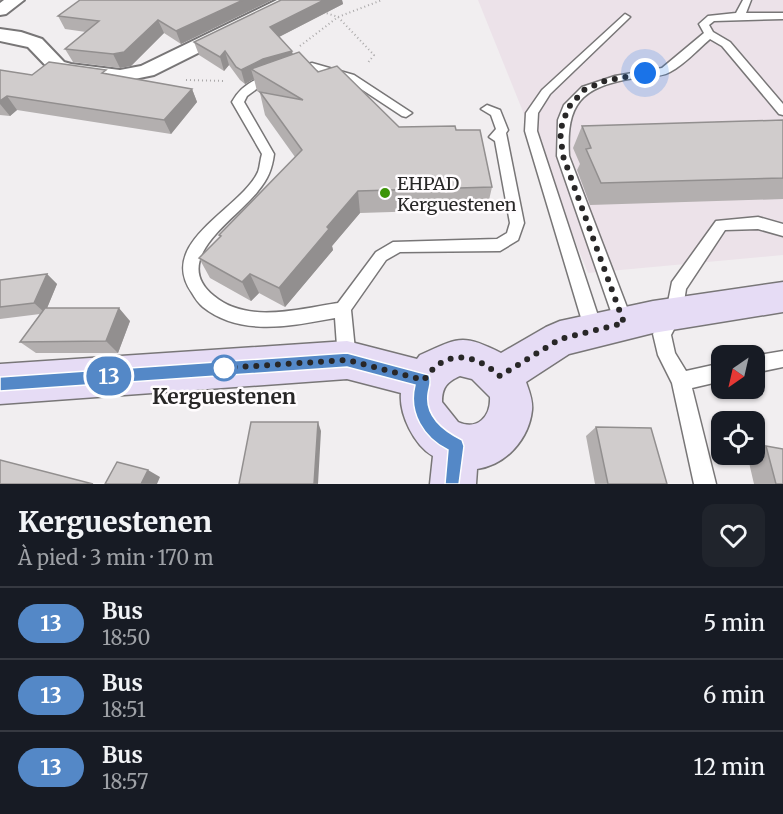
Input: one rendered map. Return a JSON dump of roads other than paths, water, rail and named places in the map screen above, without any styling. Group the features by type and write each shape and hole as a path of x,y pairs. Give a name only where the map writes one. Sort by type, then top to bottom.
{"main road":[{"path":"500,376 560,339 674,314 783,297"},
{"path":"459,357 488,365 500,376 509,392 511,410 506,428 494,441 476,447 455,465 441,438 429,426 422,411 420,395 424,380 432,369 444,360 459,357"},
{"path":"0,384 347,360 424,380"}],"street":[{"path":"0,10 16,0"},
{"path":"0,35 21,38 35,44 57,66 68,70 120,76 147,71 288,1"}],"lane":[{"path":"740,16 747,0"},
{"path":"783,16 711,18 704,24 709,34 726,44 783,111"},
{"path":"609,327 531,131 532,112 546,92 625,17"},
{"path":"609,327 563,156 560,131 568,108 584,90 605,81 666,70 709,34"},
{"path":"343,309 274,319 239,317 214,308 202,297 193,282 191,259 198,245 239,203 267,167 268,154 238,102 243,92 256,83 312,66 339,70 407,116"},
{"path":"347,360 343,309 381,256 393,247 500,245 513,236 517,223 497,135 502,130 498,115 487,109"},
{"path":"705,484 681,381 667,355 662,334 674,314 678,287 722,225 758,223 783,230"},
{"path":"765,363 783,359"},
{"path":"681,381 711,374"}],"place":[{"name":"EHPAD Kerguestenen","path":"385,193"},
{"name":"Kerguestenen","path":"224,368"}]}
